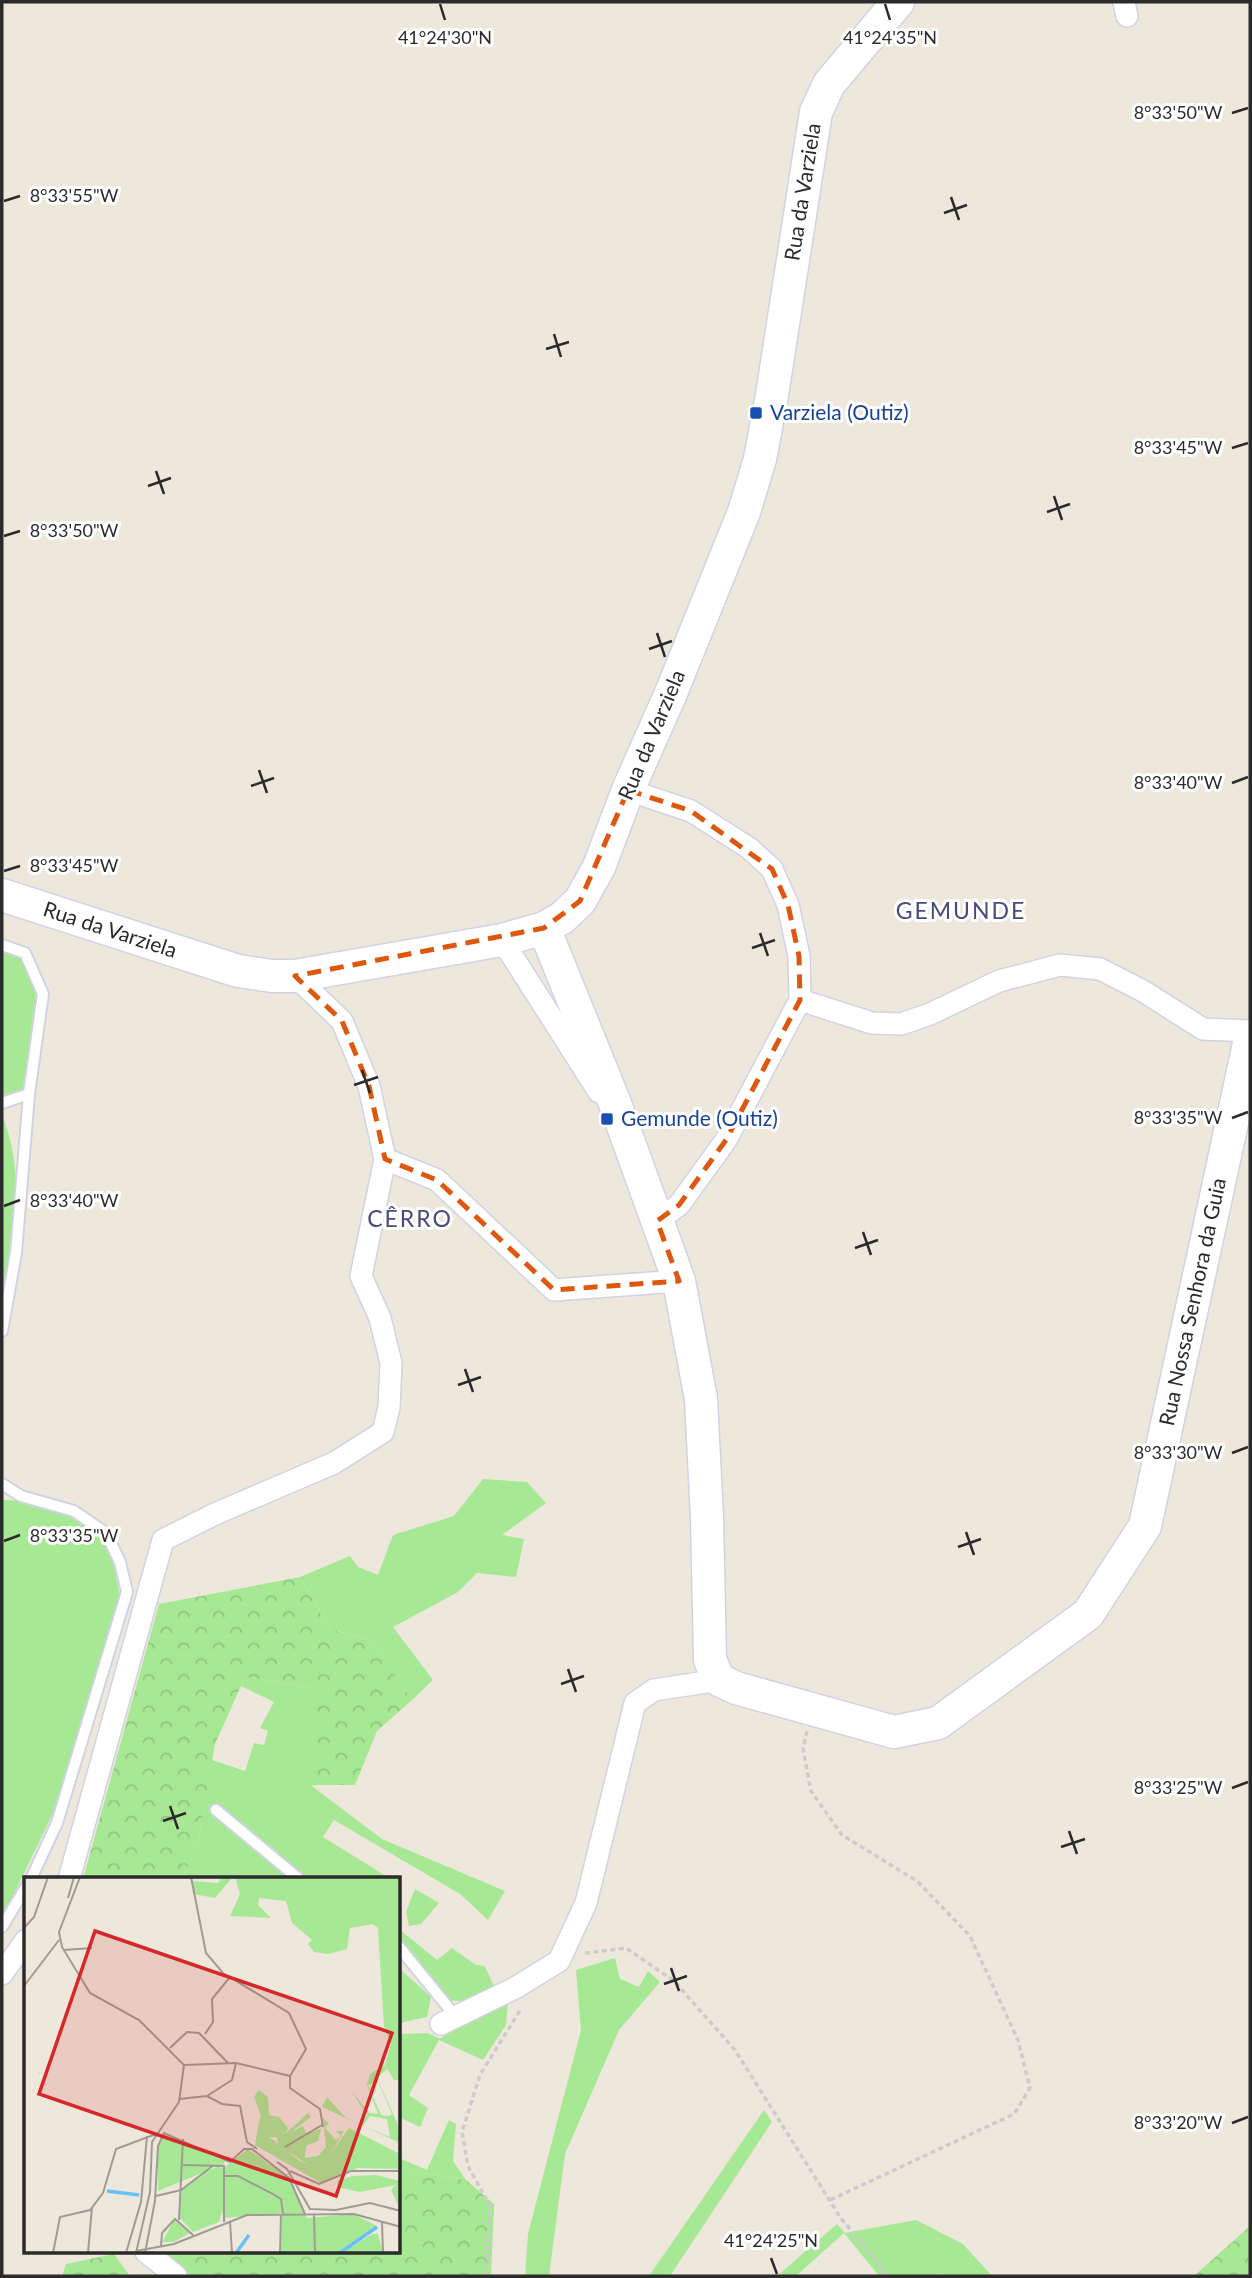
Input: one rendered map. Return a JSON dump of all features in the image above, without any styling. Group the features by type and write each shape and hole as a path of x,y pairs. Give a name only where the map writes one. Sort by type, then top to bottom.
{"street":[{"name":"Rua da Varziela","path":"2,895 238,971 272,976 295,976 502,940 544,928 562,918 580,901 599,867 628,790 671,693 744,512 760,459 816,112 837,74 898,2"},
{"path":"628,790 691,811 749,848 772,869 788,905 799,956 800,1000 726,1140 679,1205 657,1221"},
{"path":"449,2020 515,1988 559,1961 586,1903 635,1703 654,1690 719,1680 710,1660 708,1638 708,1517 701,1399 679,1280 614,1101 544,928"},
{"path":"502,940 603,1100 614,1101"},
{"path":"800,1000 872,1023 901,1024 930,1014 999,981 1060,965 1100,969 1143,991 1203,1029 1250,1031"},
{"path":"70,1877 163,1540 215,1514 334,1463 383,1432 390,1407 391,1363 380,1318 361,1276 385,1159 369,1086 342,1021 295,976"},
{"name":"Rua Nossa Senhora da Guia","path":"719,1680 736,1688 894,1732 939,1723 1088,1614 1145,1526 1250,1039"},
{"path":"385,1159 437,1180 554,1290 679,1280"},
{"path":"2,1974 24,1943"},
{"path":"148,2254 176,2276"}],"lane":[{"path":"2,945 25,953 43,994 29,1094 16,1253 2,1331"},
{"path":"2,1103 29,1094"},
{"path":"2,1484 21,1496 74,1511 106,1533 120,1562 127,1592 57,1823 32,1877"},
{"path":"216,1810 297,1877"},
{"path":"2,1927 24,1890"},
{"path":"401,1950 449,2020"}],"path":[{"path":"812,1709 803,1748 811,1791 842,1835 916,1881 970,1936 1018,2040 1030,2088 1014,2114 830,2200"},
{"path":"559,1961 592,1951 626,1948 674,1981 735,2050 830,2200 888,2276"},
{"path":"486,2276 490,2206 468,2166 461,2132 480,2075 519,2012 515,1988"}],"highlighted area":[{"path":"628,790 691,811 772,869 788,905 799,956 800,1000 726,1140 679,1205 657,1221 679,1281 554,1290 437,1180 385,1159 369,1086 342,1021 295,976 544,928 580,901"}],"green space":[{"path":"2,951 20,957 36,988 30,1071 25,1088 2,1099"},
{"path":"2,1115 15,1164 16,1214 2,1313"},
{"path":"483,1479 527,1482 546,1503 502,1535 524,1539 516,1577 477,1573 458,1592 393,1627 433,1680 412,1700 372,1641 330,1629 300,1577 350,1556 358,1567 378,1575 393,1535 454,1516"},
{"path":"2,1500 26,1501 60,1511 90,1529 102,1539 114,1566 120,1596 55,1809 2,1913"},
{"path":"300,1577 330,1629 372,1641 412,1700 377,1731 355,1785 312,1785 312,1688 245,1677 215,1744 198,1844 184,1877 84,1877 159,1604"},
{"path":"245,1677 312,1688 312,1786 382,1839 505,1891 488,1920 460,1894 334,1820 323,1837 388,1877 184,1877 198,1844 212,1760 245,1771 254,1743 264,1745 268,1731 260,1728 274,1702 241,1686"},
{"path":"415,1889 439,1903 421,1924 409,1926 406,1912"},
{"path":"401,1931 437,1960 452,1948 476,1965 485,1966 494,1987 474,2002 446,2000 423,1967 401,1943"},
{"path":"615,1958 620,1979 639,1987 648,1971 660,1982 619,2030 565,2154 549,2276 525,2276 528,2234 581,2030 576,1970"},
{"path":"401,1970 431,1997 427,2017 401,2023"},
{"path":"508,2001 506,2025 483,2060 439,2040 409,2095 428,2108 420,2127 401,2118 401,2034 428,2033 440,2039"},
{"path":"764,2110 772,2122 670,2276 649,2276"},
{"path":"449,2120 456,2124 453,2161 466,2180 401,2169 401,2159 427,2170"},
{"path":"401,2169 466,2180 494,2204 491,2276 191,2276 166,2254 401,2254"},
{"path":"916,2220 963,2244 992,2276 879,2276 844,2233 796,2276 777,2276 837,2224 845,2233"},
{"path":"1250,2226 1250,2276 1194,2276"},
{"path":"114,2254 130,2276 62,2276 66,2264"}],"place":[{"name":"Varziela (Outiz)","path":"756,413"},
{"name":"Gemunde (Outiz)","path":"607,1119"}],"district":[{"name":"GEMUNDE","path":"961,911"},
{"name":"CÊRRO","path":"410,1219"}]}
